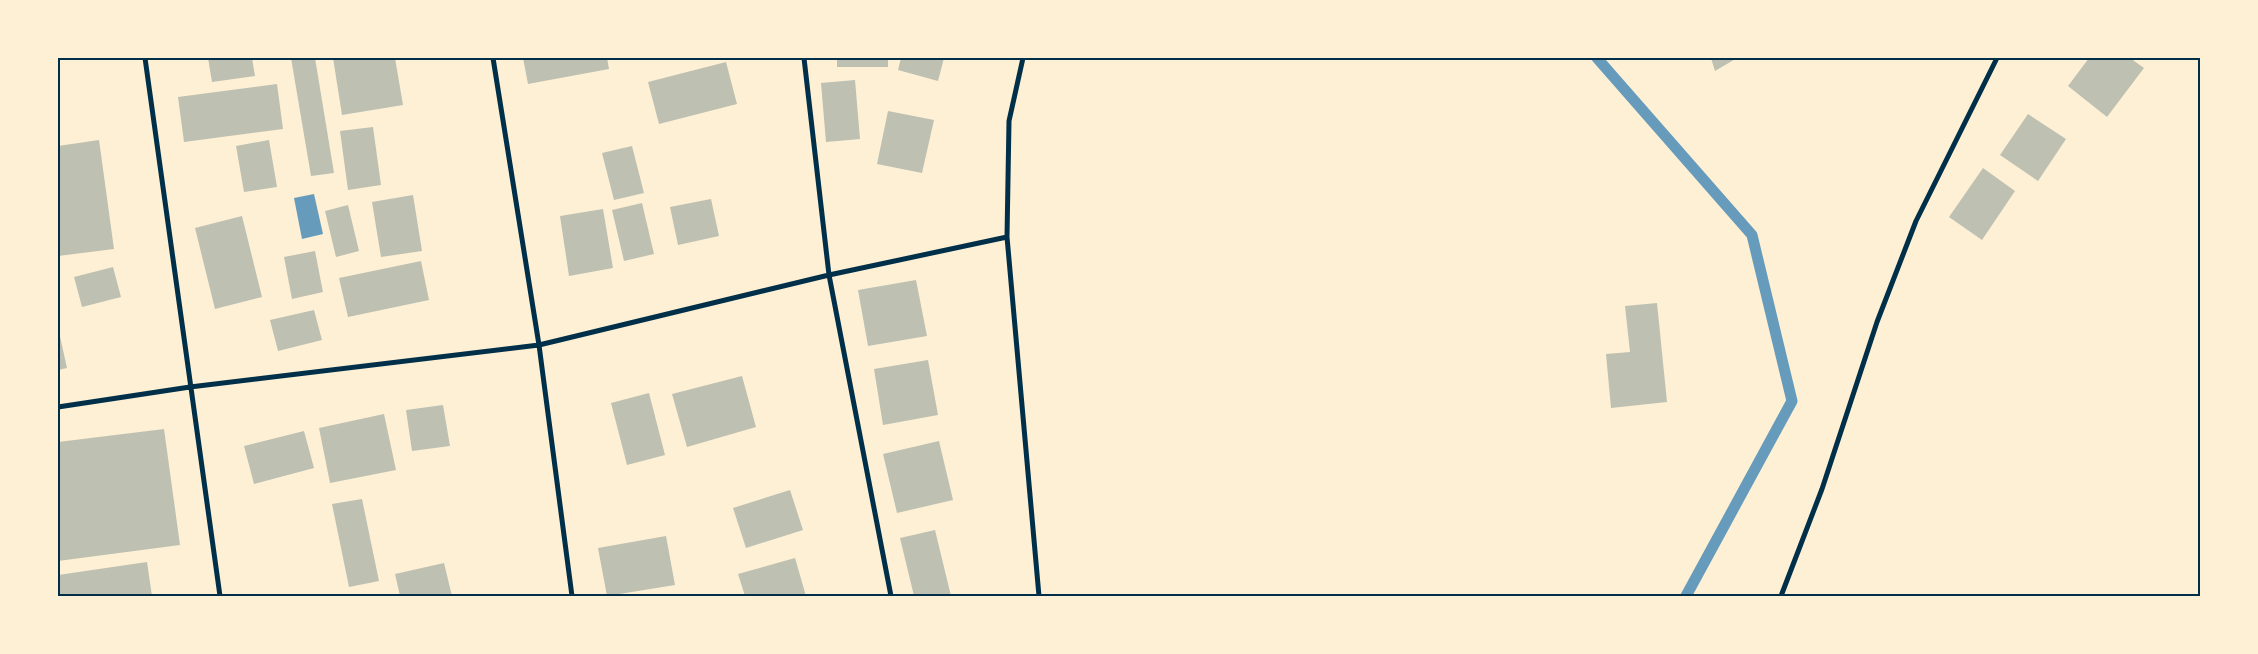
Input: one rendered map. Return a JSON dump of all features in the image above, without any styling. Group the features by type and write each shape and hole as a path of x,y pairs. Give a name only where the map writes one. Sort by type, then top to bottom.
{"street":[{"path":"145,58 220,596"},
{"path":"493,58 539,345 572,596"},
{"path":"804,58 829,275 891,596"},
{"path":"1022,58 1009,121 1006,236 1039,596"},
{"path":"1781,596 1822,490 1878,322 1916,221 1997,58"},
{"path":"58,407 190,387 539,345 829,275 1006,236"}],"water":[{"path":"314,194 323,234 302,239 294,198"}],"building":[{"path":"208,58 252,58 255,76 212,82"},
{"path":"291,58 315,58 334,173 311,176"},
{"path":"333,58 395,58 403,105 342,115"},
{"path":"523,58 607,58 609,69 528,84"},
{"path":"837,58 888,58 888,67 837,67"},
{"path":"901,58 944,58 938,81 898,70"},
{"path":"1711,58 1737,58 1715,71"},
{"path":"2089,58 2130,58 2144,68 2107,117 2068,86"},
{"path":"726,62 737,104 659,124 648,82"},
{"path":"855,80 860,139 826,142 821,83"},
{"path":"277,84 283,129 184,142 178,97"},
{"path":"888,111 934,120 922,173 877,164"},
{"path":"2028,114 2066,139 2038,181 2000,155"},
{"path":"373,127 381,185 348,190 340,131"},
{"path":"99,140 114,249 58,256 58,146"},
{"path":"269,140 277,187 244,192 236,146"},
{"path":"632,146 644,193 614,200 602,153"},
{"path":"1983,168 2015,191 1982,240 1949,217"},
{"path":"413,195 422,251 381,257 372,202"},
{"path":"711,199 719,236 678,245 670,207"},
{"path":"642,203 654,254 624,261 612,210"},
{"path":"348,205 359,251 336,257 325,211"},
{"path":"603,209 613,268 569,276 560,216"},
{"path":"242,216 262,297 215,309 195,228"},
{"path":"315,251 323,292 292,299 284,257"},
{"path":"421,261 429,300 348,317 339,278"},
{"path":"113,267 121,297 82,307 74,277"},
{"path":"916,280 927,336 868,346 858,290"},
{"path":"1657,303 1667,402 1611,408 1606,354 1630,352 1625,306"},
{"path":"314,310 322,340 278,351 270,320"},
{"path":"58,333 67,368 58,370"},
{"path":"928,360 938,415 883,425 874,369"},
{"path":"742,376 756,427 687,447 672,394"},
{"path":"649,393 665,455 627,465 611,403"},
{"path":"443,405 450,446 412,451 406,410"},
{"path":"384,414 396,470 330,483 319,428"},
{"path":"164,429 180,545 58,561 58,442"},
{"path":"304,431 314,468 254,484 244,446"},
{"path":"939,441 953,500 897,513 883,454"},
{"path":"790,490 803,530 746,548 733,508"},
{"path":"362,499 379,581 349,587 332,504"},
{"path":"935,530 951,596 914,596 900,538"},
{"path":"666,536 675,585 607,596 598,548"},
{"path":"795,558 806,596 745,596 738,574"},
{"path":"147,562 152,596 58,596 58,575"},
{"path":"444,563 452,596 400,596 395,574"}],"waterway":[{"path":"1597,58 1752,235 1792,401 1686,596"}]}
